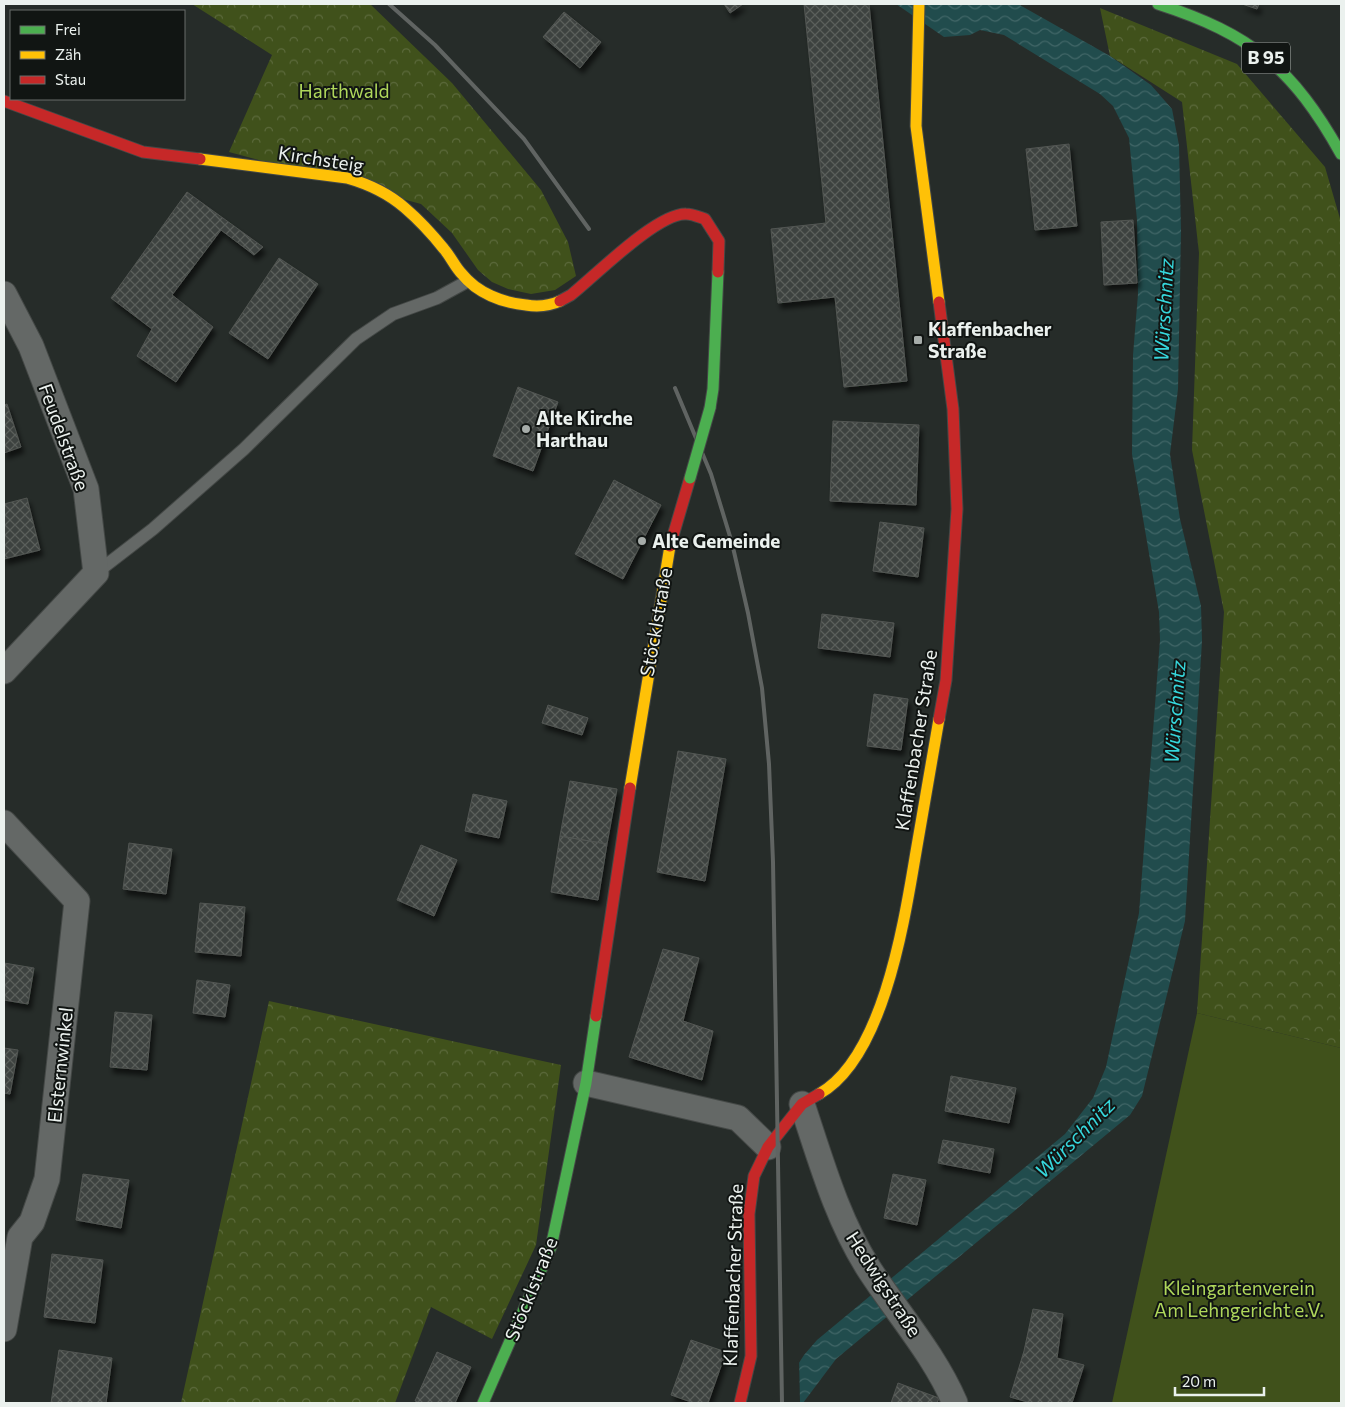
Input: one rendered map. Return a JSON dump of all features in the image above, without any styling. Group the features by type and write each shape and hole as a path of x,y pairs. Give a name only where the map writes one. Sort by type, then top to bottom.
{"street":[{"name":"Klaffenbacher Straße","path":"740,1403 751,1356 749,1214 754,1176 768,1147 802,1104 823,1092 847,1072 881,1007 902,931 946,680 957,509 956,469 953,409 916,126 917,18 919,4"},
{"name":"B 95","path":"1158,4 1210,23 1241,38 1271,62 1305,98 1341,154"},
{"name":"Kirchsteig","path":"4,101 143,152 347,178 368,184 386,193 404,207 434,237 468,281 497,297 515,303 554,304 571,297 585,287 634,241"},
{"name":"Stöcklstraße","path":"483,1403 551,1247 586,1083 640,717 666,559 710,408 713,389 719,241 715,228 697,215 688,214 660,222 634,241"},
{"name":"Feudelstraße","path":"4,294 31,346 86,489 96,574"},
{"path":"4,671 96,574"},
{"name":"Elsternwinkel","path":"4,823 77,901 47,1179 32,1222 20,1238 4,1329"},
{"path":"586,1083 738,1118 768,1147"},
{"name":"Hedwigstraße","path":"802,1104 839,1213 869,1268 919,1339 955,1403"}],"lane":[{"path":"96,574 153,529 244,448 356,339 393,314 437,298 468,281"}],"green space":[{"name":"Harthwald","path":"192,4 370,4 452,83 541,190 568,242 576,276 555,290 531,294 508,289 492,282 478,270 452,233 421,204 229,152 272,55"},
{"path":"1100,8 1237,64 1325,167 1341,222 1341,1048 1197,1013 1224,612 1192,450 1199,253 1182,102 1110,56"},
{"path":"269,1001 561,1065 536,1245 492,1339 431,1307 395,1403 181,1403"},
{"name":"Kleingartenverein Am Lehngericht e.V.","path":"1197,1013 1341,1048 1341,1403 1112,1403"}],"water":[{"name":"Würschnitz","path":"896,4 1018,4 1110,56 1151,85 1172,109 1179,145 1181,231 1178,389 1170,454 1180,519 1201,606 1202,641 1185,921 1142,1096 1130,1115 836,1359 803,1403 773,1403 804,1355 817,1340 1065,1134 1093,1098 1106,1067 1139,913 1160,640 1159,612 1132,454 1133,355 1138,294 1137,220 1129,138 1113,106 1100,94 1004,35 980,30 970,35 944,37"}],"pier":[{"path":"799,1359 800,1403 771,1403 771,1402"}],"building":[{"path":"724,4 743,4 730,13"},
{"path":"804,4 869,4 907,381 844,387 835,297 778,303 771,229 826,223"},
{"path":"1242,4 1259,4 1257,9"},
{"path":"564,12 601,42 580,68 543,37"},
{"path":"1069,144 1077,226 1035,230 1026,149"},
{"path":"187,192 263,247 254,255 221,230 172,295 213,327 176,382 137,356 152,329 111,298"},
{"path":"1133,220 1137,283 1104,285 1101,222"},
{"path":"279,258 318,284 268,359 229,333"},
{"name":"Alte Kirche Harthau","path":"518,387 558,402 533,471 493,456"},
{"path":"7,404 21,447 4,453 4,405"},
{"path":"833,421 919,425 916,505 830,501"},
{"path":"614,480 661,505 623,579 575,554"},
{"path":"27,498 40,550 4,559 4,504"},
{"path":"880,522 924,528 918,577 873,571"},
{"path":"822,614 894,623 890,657 818,648"},
{"path":"874,694 908,699 901,750 867,746"},
{"path":"548,705 588,718 582,735 542,723"},
{"path":"678,751 726,759 705,881 657,872"},
{"path":"570,781 617,789 607,844 560,836"},
{"path":"473,794 507,801 499,838 465,831"},
{"path":"560,836 607,844 598,900 551,892"},
{"path":"129,843 172,849 166,894 123,889"},
{"path":"421,845 457,860 434,916 397,900"},
{"path":"200,903 245,907 241,956 195,952"},
{"path":"663,949 699,958 683,1021 713,1031 702,1080 629,1057"},
{"path":"4,963 34,968 28,1004 4,1000"},
{"path":"197,980 230,985 225,1017 193,1013"},
{"path":"115,1012 152,1015 147,1070 110,1067"},
{"path":"4,1048 18,1050 10,1094 4,1093"},
{"path":"951,1076 1016,1088 1009,1123 945,1111"},
{"path":"943,1140 994,1149 990,1173 938,1163"},
{"path":"83,1174 129,1180 121,1228 76,1220"},
{"path":"893,1174 926,1180 917,1225 884,1218"},
{"path":"52,1254 103,1260 95,1323 44,1317"},
{"path":"1033,1309 1063,1314 1057,1358 1084,1365 1072,1403 1031,1403 1010,1397 1024,1351"},
{"path":"691,1340 726,1352 708,1403 694,1403 671,1395"},
{"path":"59,1350 112,1358 106,1403 51,1403"},
{"path":"437,1352 471,1367 455,1403 421,1403 415,1401"},
{"path":"898,1383 939,1398 937,1403 891,1403"}],"railway":[{"path":"389,4 435,45 524,139 589,229"},
{"path":"675,388 711,474 732,543 762,688 769,764 773,862 782,1403"}],"traffic: fast":[{"path":"1158,4 1219,28 1244,42 1266,58 1287,77 1305,98 1341,154"},
{"path":"710,408 713,389 718,272"},
{"path":"690,478 710,408"},
{"path":"483,1403 551,1247 586,1083 596,1016"}],"traffic: slow":[{"path":"919,4 916,126 939,302"},
{"path":"200,159 347,178 363,183 392,198 420,222 435,238 468,281 483,292 508,302 530,306 548,305 560,301"},
{"path":"630,788 670,546"},
{"path":"819,1094 842,1076 860,1049 876,1018 888,982 906,909 939,719"}],"traffic: jam":[{"path":"4,101 143,152 200,159"},
{"path":"560,301 571,295 643,234 674,216 686,214 705,219 719,241 718,272"},
{"path":"939,302 953,409 957,509 946,680 939,719"},
{"path":"670,546 690,478"},
{"path":"596,1016 630,788"},
{"path":"740,1403 751,1356 749,1214 754,1176 768,1147 802,1104 819,1094"}],"place":[{"name":"Klaffenbacher Straße","path":"918,340"},
{"name":"Alte Kirche Harthau","path":"526,429"},
{"name":"Alte Gemeinde","path":"642,541"}]}
